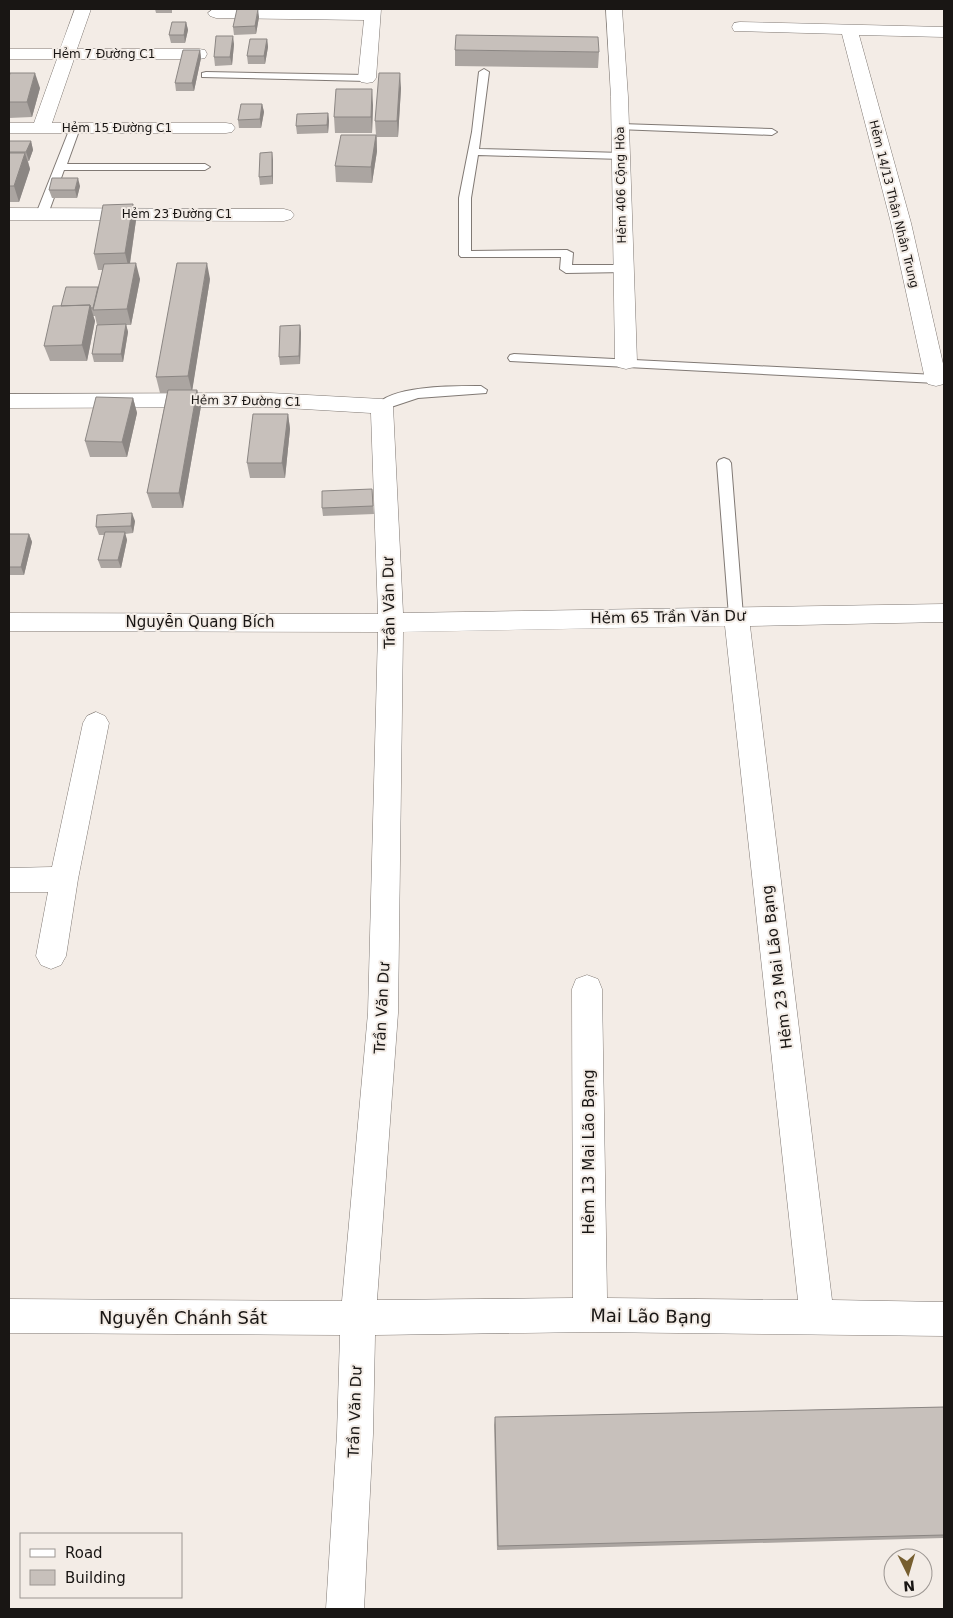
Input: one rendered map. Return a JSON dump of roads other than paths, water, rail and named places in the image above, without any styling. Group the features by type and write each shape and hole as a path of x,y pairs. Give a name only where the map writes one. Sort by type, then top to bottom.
{"street":[{"path":"41,128 83,9"},
{"name":"Hẻm 406 Cộng Hòa","path":"614,9 621,126 622,269 626,362"},
{"path":"216,13 373,12 367,78"},
{"path":"740,27 944,32"},
{"name":"Hẻm 14/13 Thân Nhân Trung","path":"849,29 901,223 936,379"},
{"name":"Hẻm 7 Đường C1","path":"9,54 199,54"},
{"name":"Hẻm 15 Đường C1","path":"9,128 226,128"},
{"name":"Hẻm 23 Đường C1","path":"9,214 284,215"},
{"name":"Hẻm 37 Đường C1","path":"9,401 270,400 382,406"},
{"name":"Trần Văn Dư","path":"345,1609 355,1434 358,1318 383,1013 391,623 382,406"},
{"name":"Hẻm 65 Trần Văn Dư","path":"391,623 944,612"},
{"name":"Hẻm 23 Mai Lão Bạng","path":"736,616 817,1318"},
{"name":"Nguyễn Quang Bích","path":"9,622 391,623"},
{"path":"52,956 64,879 96,723"},
{"path":"9,880 64,879"},
{"name":"Hẻm 13 Mai Lão Bạng","path":"587,989 590,1315"},
{"name":"Mai Lão Bạng","path":"358,1318 590,1315 944,1319"},
{"name":"Nguyễn Chánh Sắt","path":"9,1316 358,1318"}],"lane":[{"path":"484,72 465,198 465,255 567,253 566,269 622,269"},
{"path":"206,75 367,78"},
{"path":"621,126 772,132"},
{"path":"42,214 75,128"},
{"path":"473,152 622,156"},
{"path":"60,167 204,167"},
{"path":"514,358 626,362 936,379"},
{"name":"Hẻm 37 Đường C1","path":"382,406 395,398 426,392 481,390"},
{"path":"724,463 736,616"}]}
